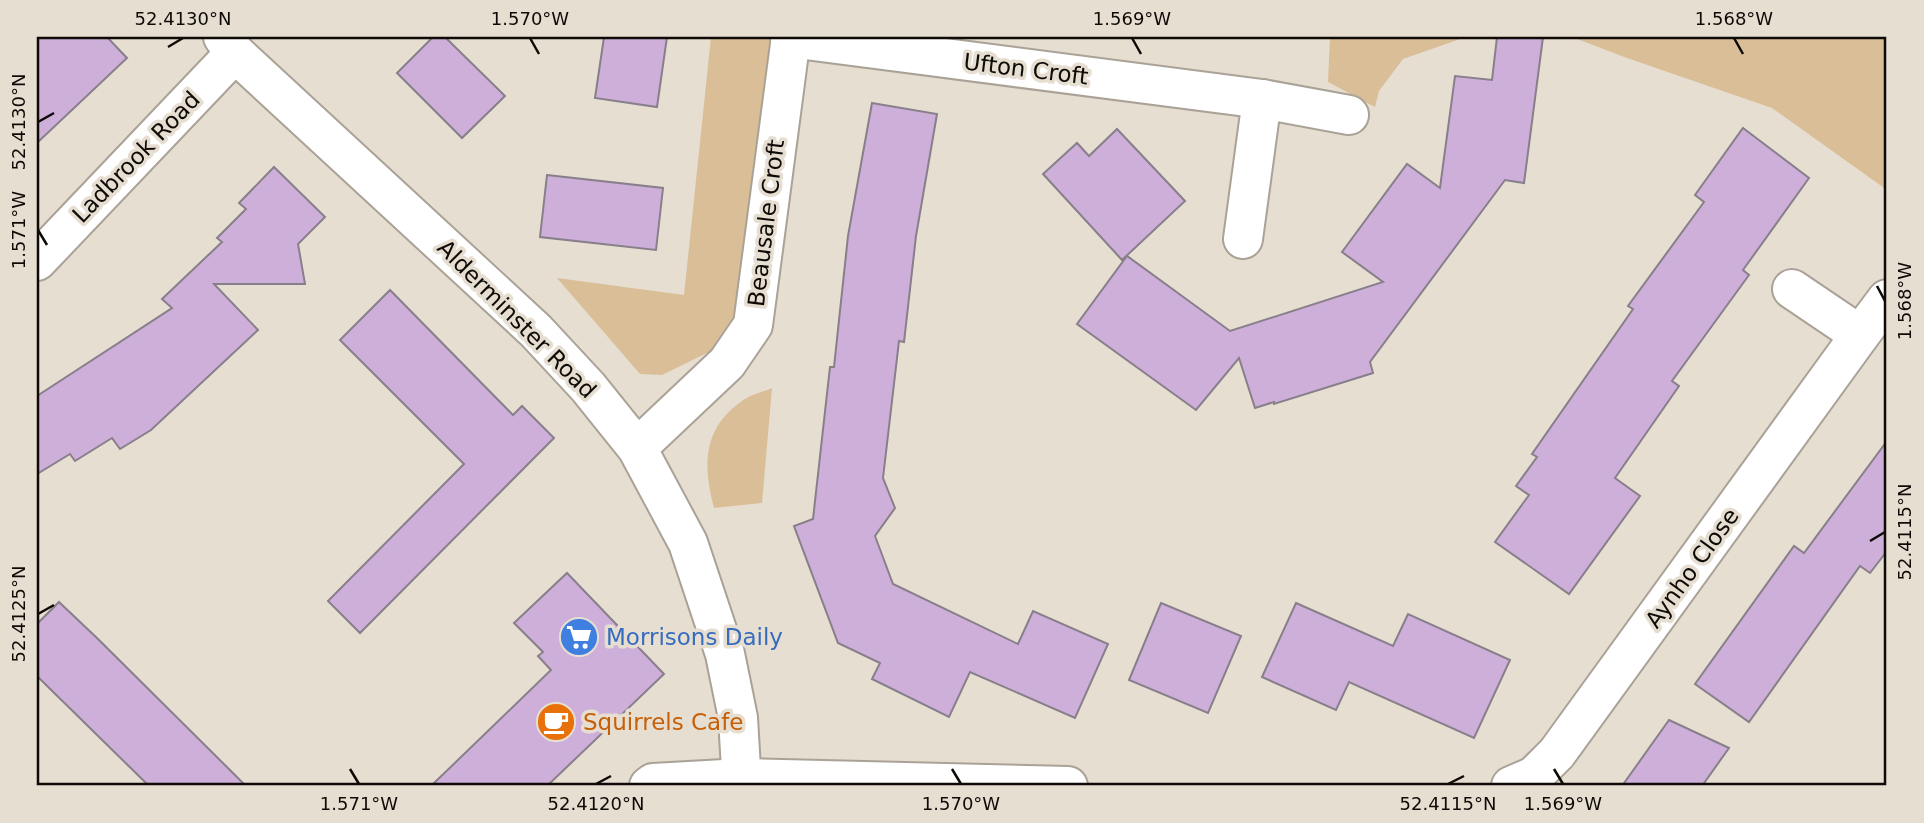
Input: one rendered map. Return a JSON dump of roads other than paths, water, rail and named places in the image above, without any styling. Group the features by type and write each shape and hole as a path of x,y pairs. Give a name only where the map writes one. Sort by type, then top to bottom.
{"street":[{"name":"Ufton Croft","path":"790,38 1262,99 1349,116"},
{"name":"Beausale Croft","path":"637,448 727,363 753,326 790,38"},
{"name":"Alderminster Road","path":"229,45 536,331 589,387 637,448 688,543 721,642 738,718 742,782"},
{"name":"Ladbrook Road","path":"37,261 229,45"},
{"path":"1243,239 1262,99"},
{"path":"1792,289 1860,335"},
{"name":"Aynho Close","path":"1511,786 1534,776 1557,752 1887,299"},
{"path":"649,786 653,783 742,782 1068,786"}],"place":[{"name":"Morrisons Daily","path":"579,637"},
{"name":"Squirrels Cafe","path":"556,722"}]}
